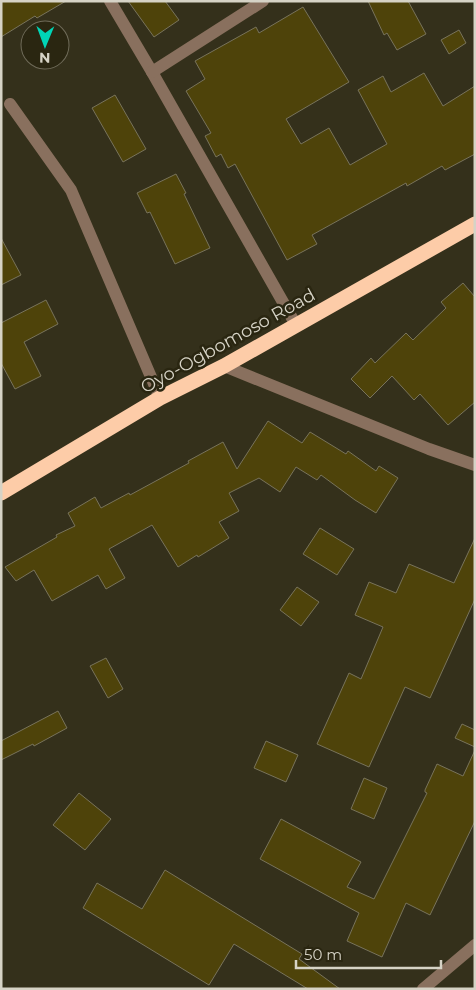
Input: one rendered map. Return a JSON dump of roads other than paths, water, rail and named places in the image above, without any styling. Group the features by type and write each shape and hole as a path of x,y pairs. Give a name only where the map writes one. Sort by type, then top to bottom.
{"highway":[{"name":"Oyo-Ogbomoso Road","path":"1,493 160,398 224,366 475,224"}],"street":[{"path":"110,1 296,325"},
{"path":"152,72 263,1"},
{"path":"10,104 71,190 160,398"},
{"path":"224,366 429,449 475,465"},
{"path":"423,989 475,945"}]}
